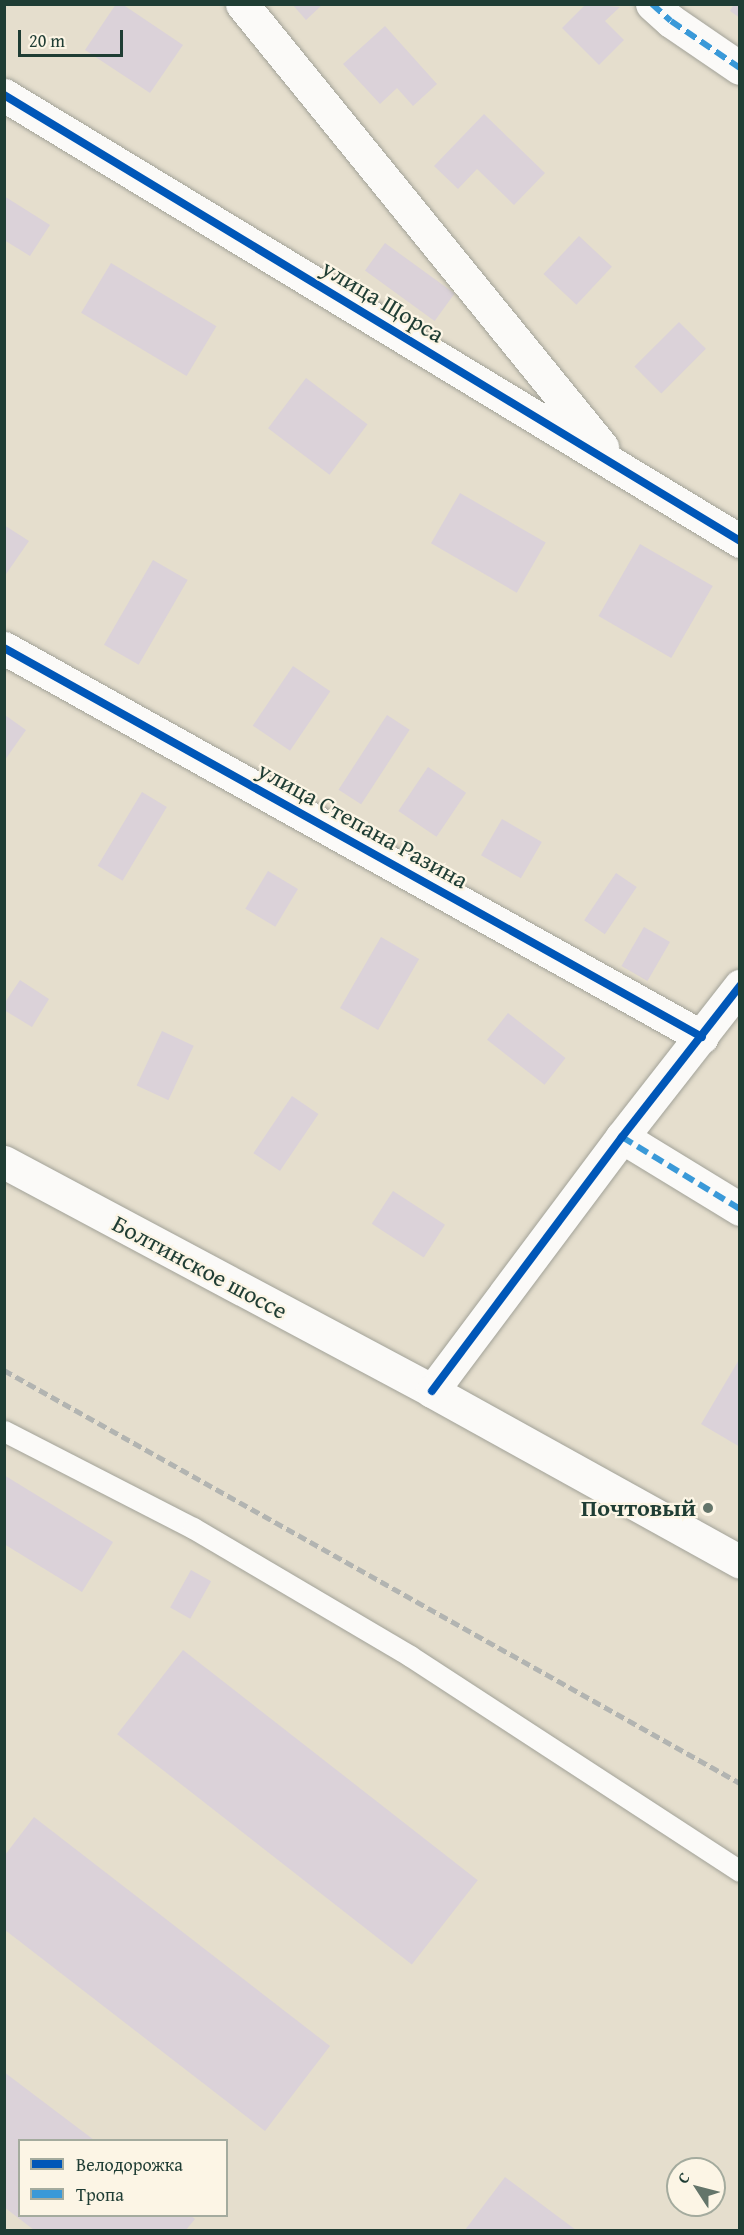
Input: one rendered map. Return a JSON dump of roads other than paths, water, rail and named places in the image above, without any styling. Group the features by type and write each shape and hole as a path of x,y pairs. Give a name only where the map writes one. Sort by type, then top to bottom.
{"street":[{"path":"242,4 617,465"},
{"path":"652,4 672,21 740,68"},
{"name":"улица Щорса","path":"4,95 740,541"},
{"name":"улица Степана Разина","path":"4,648 702,1037"},
{"path":"432,1391 622,1137 740,986"},
{"path":"622,1137 740,1209"},
{"name":"Болтинское шоссе","path":"4,1162 432,1391 740,1562"}],"lane":[{"path":"4,1431 193,1528 410,1656 740,1871"}],"railway":[{"path":"4,1370 740,1783"}],"place":[{"name":"Почтовый","path":"708,1508"}]}
